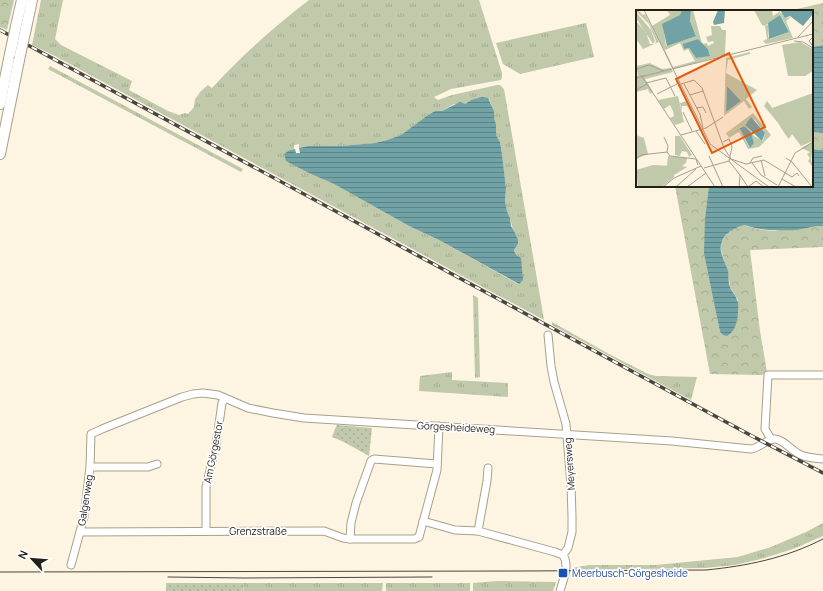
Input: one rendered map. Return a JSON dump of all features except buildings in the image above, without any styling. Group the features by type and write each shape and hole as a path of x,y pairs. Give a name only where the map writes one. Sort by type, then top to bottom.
{"highway":[{"path":"0,154 20,60 22,0"},
{"path":"0,104 10,54 32,0"}],"street":[{"name":"Meyersweg","path":"548,335 554,382 566,424 571,485 572,527 570,542 563,555 566,559 566,565 560,591"},
{"path":"823,375 768,375 765,429 771,439 779,440 801,455 810,458 823,459"},
{"name":"Görgesheideweg","path":"92,434 182,397 203,393 218,395 248,408 304,418 672,441 750,450 761,446 771,439"},
{"name":"Am Görgestor","path":"206,531 206,487 216,445 224,398"},
{"path":"439,426 437,470 423,522 454,530 478,531 563,555"},
{"name":"Galgenweg","path":"71,565 84,517 92,434"},
{"path":"350,539 351,523 356,503 371,461 374,459 437,464"},
{"path":"90,467 148,467 157,464"},
{"path":"478,531 488,468"},
{"name":"Grenzstraße","path":"80,532 324,531 350,539 414,539 419,537 423,522"}],"green space":[{"path":"0,0 14,0 7,30 0,27"},
{"path":"41,0 63,0 55,39 61,45 132,81 129,90 168,111 179,115 185,113 188,114 194,107 195,99 201,91 208,85 212,88 258,42 309,0 479,0 502,73 501,80 451,89 434,97 438,100 452,95 497,85 500,85 504,89 544,320 55,56 32,45","holes":["489,99 494,111 496,135 500,142 502,154 506,188 505,201 518,244 514,250 518,257 518,284 439,240 409,226 325,180 290,150 294,149 294,145 299,144 299,148 308,146 340,146 375,143 387,140 401,135 435,111 442,111 454,104 465,104 471,100"]},
{"path":"823,3 823,45 813,47 813,10 792,10"},
{"path":"586,23 594,57 520,74 503,64 496,43"},
{"path":"50,66 243,169 241,172 48,69"},
{"path":"813,132 823,133 823,150 813,149"},
{"path":"675,187 709,187 717,318 720,332 723,335 738,300 730,287 728,273 721,250 722,241 728,232 734,228 745,225 774,231 823,226 823,247 750,250 760,331 767,372 762,375 710,374"},
{"path":"473,295 478,298 480,377 475,378"},
{"path":"552,322 648,374 656,376 697,377 691,400 552,325"},
{"path":"452,372 452,380 508,383 508,397 419,391 420,376"},
{"path":"337,425 372,428 369,456 332,437"},
{"path":"823,523 823,536 793,549 735,565 705,568 572,570 572,568 589,565 656,565 738,557 771,547"},
{"path":"497,581 556,582 553,591 473,591 473,583"},
{"path":"166,583 244,583 243,591 166,591"},
{"path":"244,583 383,583 382,591 243,591"},
{"path":"386,583 470,583 470,591 386,591"}],"water":[{"path":"823,45 823,133 813,132 813,47"},
{"path":"482,97 488,98 494,111 496,135 500,142 502,154 506,188 505,201 511,226 518,240 518,244 514,250 516,255 521,258 523,280 519,284 439,240 409,226 334,184 286,161 284,154 295,149 296,153 300,153 299,148 308,146 340,146 375,143 387,140 401,135 435,111 442,111 460,102 465,104 471,100"},
{"path":"813,149 823,150 823,226 795,230 776,230 745,225 737,227 724,237 721,251 728,271 729,285 738,303 736,326 727,336 720,332 704,253 705,219 709,187 813,187"}],"tram line":[{"path":"0,572 706,570 766,560 809,546 823,539"},
{"path":"168,577 432,577"}],"railway":[{"path":"0,30 823,473"}],"place":[{"name":"Meerbusch-Görgesheide","path":"563,573"}]}
